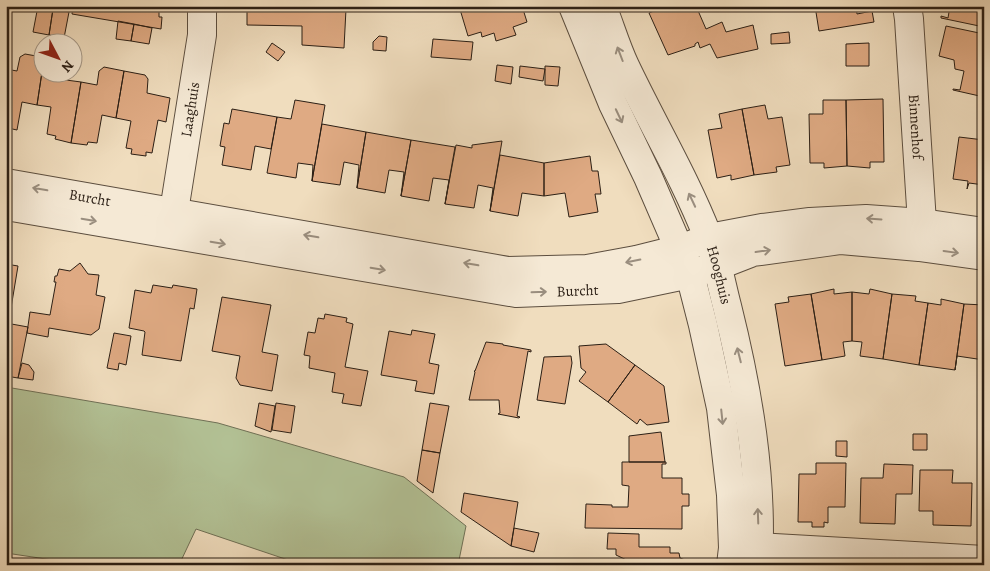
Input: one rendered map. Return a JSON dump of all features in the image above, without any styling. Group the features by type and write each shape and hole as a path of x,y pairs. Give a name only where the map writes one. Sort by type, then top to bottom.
{"street":[{"name":"Laaghuis","path":"172,223 202,35 202,6"},
{"name":"Hooghuis","path":"573,6 613,104 685,261 704,325 721,408 731,495 745,556"},
{"name":"Hooghuis","path":"602,6 625,65 673,160 709,238 717,266 742,365 756,468 745,556"},
{"name":"Binnenhof","path":"907,6 921,235"},
{"name":"Burcht","path":"6,183 172,223"},
{"name":"Burcht","path":"6,206 172,223 508,271 587,269 636,260 685,261 717,266 753,252 841,240 984,232"},
{"name":"Burcht","path":"685,261 709,238 762,228 810,222 866,219 984,256"},
{"path":"745,556 984,560"}],"green space":[{"path":"6,387 218,423 404,477 466,526 458,565 368,565 360,562 359,565 303,565 196,529 179,565 86,565 6,553"}],"building":[{"path":"38,6 53,9 49,32 33,32"},
{"path":"73,6 159,6 159,17 162,17 161,29 72,14"},
{"path":"247,6 324,6 324,8 346,9 344,48 302,45 302,26 247,25"},
{"path":"459,6 522,6 527,22 513,27 516,35 496,41 494,33 482,37 481,32 468,36"},
{"path":"666,6 696,6 706,29 722,22 726,32 753,25 758,49 717,58 710,44 700,48 698,42 695,46 668,55 649,13"},
{"path":"815,6 856,6 857,14 872,11 874,22 819,31"},
{"path":"950,6 984,6 984,27 941,18 941,16 948,18"},
{"path":"53,9 69,12 65,32 49,32"},
{"path":"118,21 134,24 131,41 116,39"},
{"path":"134,24 152,28 149,44 131,41"},
{"path":"946,26 984,34 984,97 953,90 960,90 964,71 955,69 954,60 939,56"},
{"path":"789,32 790,43 771,44 771,34"},
{"path":"379,36 387,37 386,51 373,50 373,42"},
{"path":"433,39 473,42 471,60 431,57"},
{"path":"272,43 285,52 278,61 266,52"},
{"path":"869,43 869,66 846,66 846,44"},
{"path":"25,54 32,55 32,82 40,82 37,105 22,102 17,130 8,128 6,131 6,69 17,71 20,57"},
{"path":"497,65 513,67 511,84 495,81"},
{"path":"520,66 545,69 543,81 519,77"},
{"path":"545,66 560,67 558,86 545,85"},
{"path":"104,67 124,71 116,118 102,115 97,143 88,142 87,145 71,143 81,82 97,85 99,71"},
{"path":"124,71 145,75 148,79 147,93 170,98 166,122 158,120 152,153 146,152 146,156 131,154 132,149 126,148 131,121 116,118"},
{"path":"40,82 81,82 71,143 55,139 56,136 47,134 51,107 37,105"},
{"path":"883,99 884,162 870,162 870,168 847,166 846,100"},
{"path":"295,100 325,105 312,181 313,165 298,163 296,178 267,173 277,117 291,119"},
{"path":"823,100 846,100 847,166 824,168 824,163 810,163 809,114 823,114"},
{"path":"765,105 768,119 782,117 790,165 776,167 777,172 754,175 742,109"},
{"path":"232,109 277,117 271,149 255,146 251,170 222,165 225,147 220,146 224,123 229,124"},
{"path":"742,109 754,175 731,180 731,175 717,178 708,130 722,128 719,114"},
{"path":"322,124 366,132 357,188 359,165 344,162 340,185 312,181"},
{"path":"366,132 411,140 401,196 404,172 389,170 385,193 357,188"},
{"path":"959,137 984,140 984,185 969,183 967,189 968,181 953,179"},
{"path":"411,140 455,147 445,204 449,180 433,178 429,201 401,196"},
{"path":"502,141 490,211 493,188 478,185 474,208 445,204 456,145 472,148 472,145"},
{"path":"500,155 544,163 544,196 522,193 518,216 490,211"},
{"path":"590,156 592,171 598,171 601,194 595,194 598,212 569,217 565,193 544,196 544,163"},
{"path":"80,263 88,274 99,275 96,295 105,297 99,329 91,335 49,328 48,337 27,333 30,312 50,315 56,282 54,282 55,276 57,276 59,269 70,271"},
{"path":"6,264 18,266 11,308 6,307"},
{"path":"153,285 172,288 173,285 197,289 194,309 190,308 181,361 142,355 145,332 129,328 135,290 151,293"},
{"path":"834,289 834,294 852,292 852,341 843,342 845,356 822,360 811,294"},
{"path":"870,289 892,294 883,359 860,356 862,342 852,341 852,292 869,294"},
{"path":"811,294 822,360 785,366 775,304 789,302 788,297"},
{"path":"892,294 916,296 915,301 928,303 919,365 883,359"},
{"path":"222,297 271,305 262,352 278,355 272,391 240,385 236,378 240,356 212,351"},
{"path":"941,299 964,304 955,370 919,365 928,303 941,305"},
{"path":"964,304 984,305 984,360 957,356 955,370"},
{"path":"325,314 347,318 346,322 353,324 345,367 368,371 361,406 342,403 344,394 332,392 335,373 309,368 310,356 304,355 308,332 315,333 318,318 324,319"},
{"path":"6,323 28,327 18,378 6,376"},
{"path":"412,330 435,334 429,363 439,365 434,394 415,391 417,381 381,375 389,331 411,335"},
{"path":"114,333 131,336 126,365 119,363 118,370 107,368"},
{"path":"486,342 531,350 531,352 528,351 517,416 519,418 498,414 500,413 499,400 469,400 474,371"},
{"path":"606,344 635,365 608,402 579,381 586,372 581,368 579,346"},
{"path":"571,356 572,363 565,404 537,400 544,357"},
{"path":"22,363 29,365 34,372 33,380 18,378"},
{"path":"635,365 664,386 669,422 647,425 640,419 637,424 608,402"},
{"path":"259,403 275,406 271,432 255,426"},
{"path":"276,403 295,406 291,433 272,430"},
{"path":"430,403 449,406 440,453 422,450"},
{"path":"661,432 665,462 629,462 629,436"},
{"path":"913,434 927,434 927,450 913,450"},
{"path":"836,441 847,441 847,457 836,456"},
{"path":"422,450 440,453 433,493 417,481"},
{"path":"622,462 666,462 666,464 662,464 662,478 682,478 682,494 689,494 689,506 682,506 682,529 585,528 586,504 628,507 629,486 622,485"},
{"path":"816,463 846,463 845,507 828,507 828,523 824,522 824,527 812,527 812,522 798,522 799,474 816,474"},
{"path":"884,464 913,465 912,494 896,494 895,524 860,523 861,478 883,478"},
{"path":"920,470 953,470 952,483 972,483 971,526 933,525 933,511 919,511"},
{"path":"464,493 518,502 511,546 461,512"},
{"path":"514,528 539,533 534,552 511,546"},
{"path":"608,533 639,534 639,547 670,547 670,553 679,553 680,558 685,560 683,565 637,565 616,555 616,549 607,549"}]}
